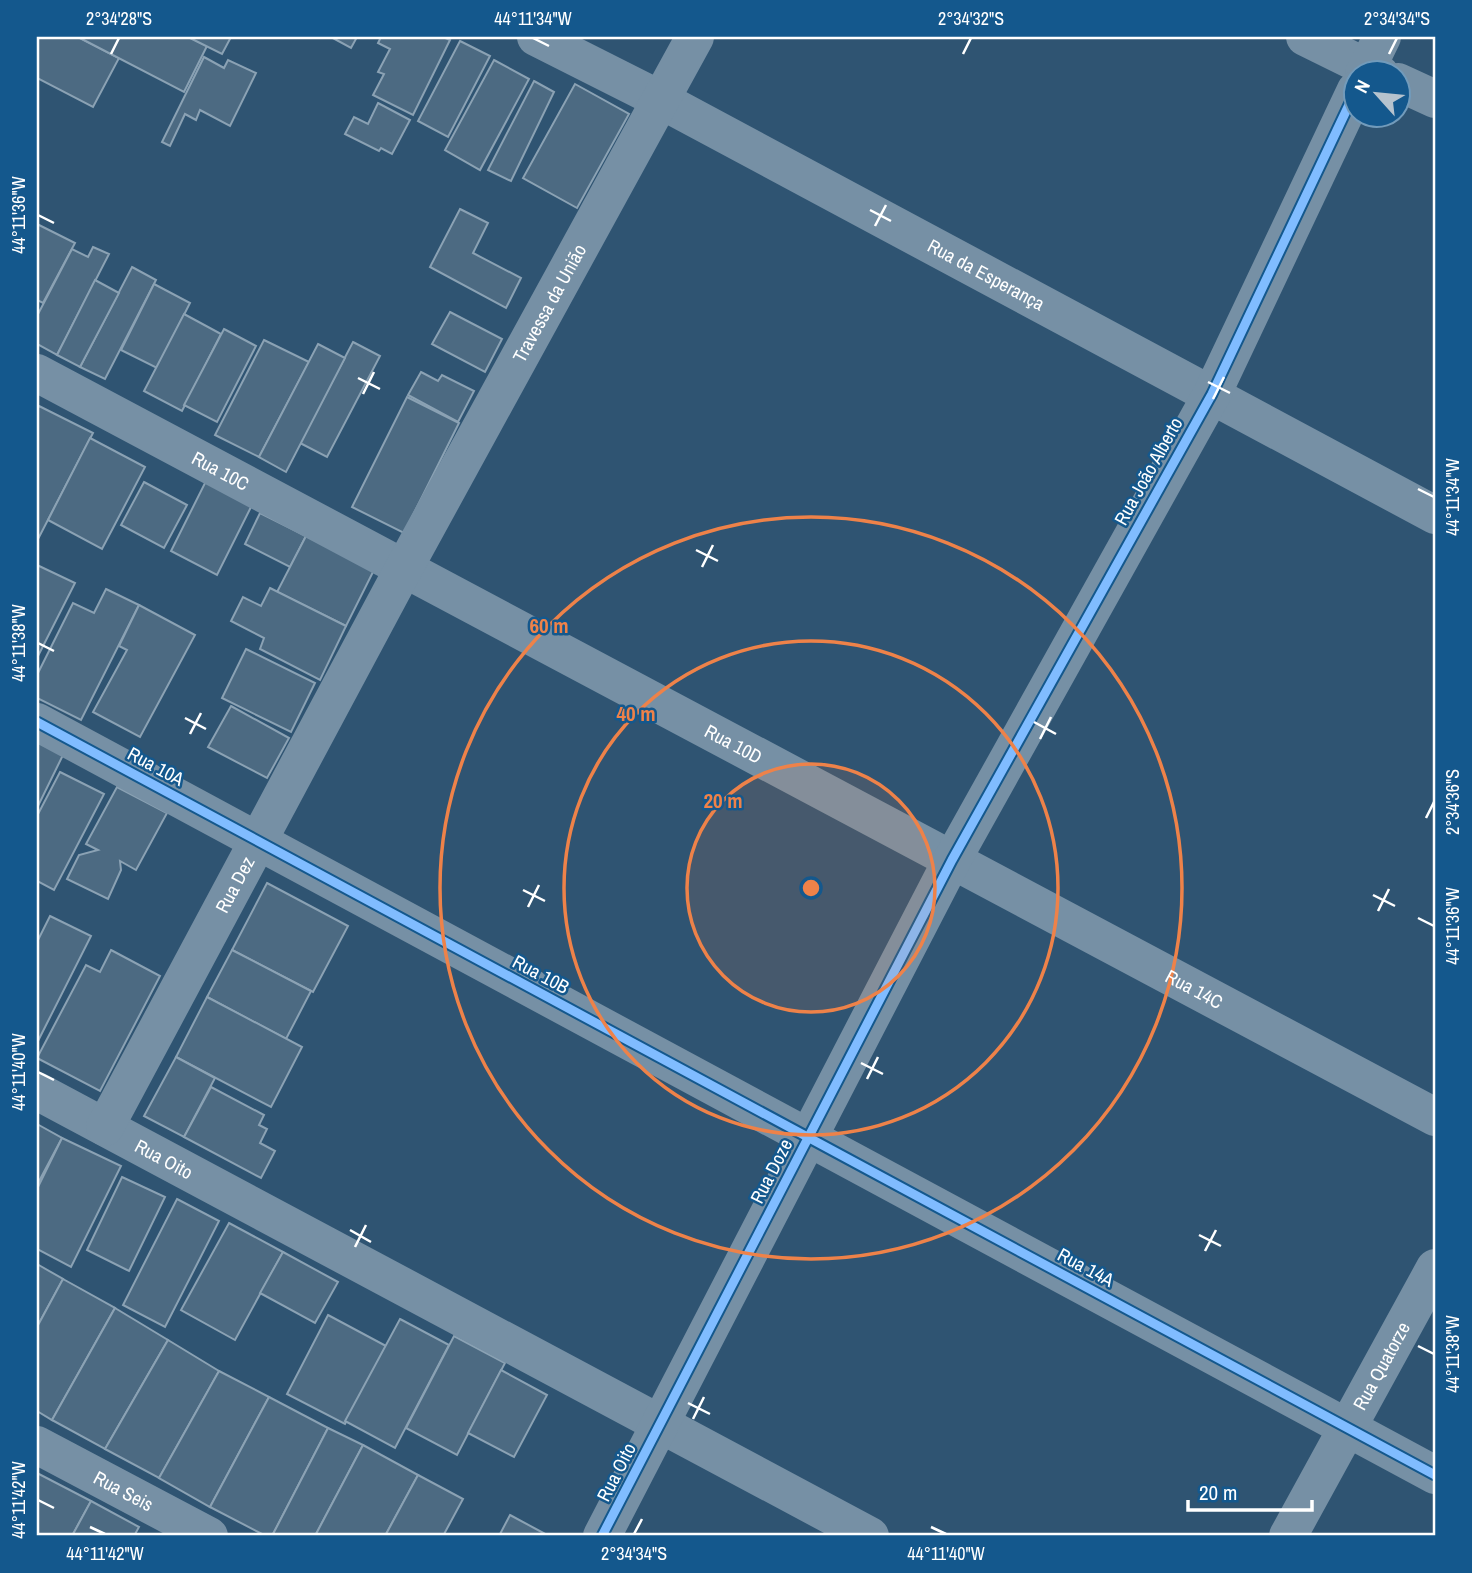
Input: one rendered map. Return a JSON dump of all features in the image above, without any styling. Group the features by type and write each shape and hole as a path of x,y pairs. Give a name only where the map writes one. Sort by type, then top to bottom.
{"street":[{"name":"Rua da Esperança","path":"536,37 659,99 1435,515"},
{"name":"Travessa da União","path":"404,568 695,37"},
{"path":"1305,37 1352,60"},
{"path":"1412,88 1435,99"},
{"name":"Rua João Alberto","path":"952,860 1212,394 1345,130"},
{"name":"Rua 10C","path":"37,373 404,568"},
{"name":"Rua Dez","path":"105,1127 404,568"},
{"name":"Rua 10D","path":"404,568 952,860"},
{"name":"Rua 10A","path":"37,722 258,841"},
{"name":"Rua 10B","path":"258,841 808,1138"},
{"name":"Rua 14C","path":"952,860 1435,1117"},
{"name":"Rua Doze","path":"660,1424 952,860"},
{"name":"Rua Oito","path":"37,1091 870,1536"},
{"name":"Rua 14A","path":"808,1138 1435,1475"},
{"name":"Rua Quatorze","path":"1288,1536 1435,1268"},
{"name":"Rua Oito","path":"602,1536 660,1424"},
{"name":"Rua Seis","path":"37,1445 209,1536"}],"building":[{"path":"37,37 78,37 119,58 93,107 37,78"},
{"path":"78,37 189,37 207,46 184,92"},
{"path":"188,37 231,37 222,54"},
{"path":"331,37 357,37 351,48"},
{"path":"381,37 443,37 450,40 413,115 373,95 384,74 378,72 390,49 378,43"},
{"path":"460,41 490,56 448,137 418,121"},
{"path":"204,57 224,68 228,60 256,73 230,126 200,110 196,120 185,114 170,146 162,142"},
{"path":"494,60 529,79 480,170 445,150"},
{"path":"534,81 554,92 511,181 488,170"},
{"path":"575,84 629,114 577,208 523,178"},
{"path":"378,103 410,120 392,154 381,148 379,151 345,134 354,117 368,124"},
{"path":"460,209 488,223 473,253 521,278 506,308 430,267"},
{"path":"37,224 75,243 43,303 37,300"},
{"path":"93,247 109,254 57,355 37,344 37,316 72,249 88,257"},
{"path":"132,267 156,280 105,379 80,367"},
{"path":"95,280 119,293 80,367 57,355"},
{"path":"154,284 190,303 157,368 121,350"},
{"path":"450,312 502,339 485,372 432,344"},
{"path":"184,314 221,334 182,411 144,391"},
{"path":"224,329 256,346 217,422 184,405"},
{"path":"264,340 309,362 259,457 215,435"},
{"path":"353,342 380,356 327,457 300,443"},
{"path":"318,344 345,358 286,472 259,457"},
{"path":"421,372 438,381 442,375 474,391 458,422 408,395"},
{"path":"407,397 459,423 404,533 352,507"},
{"path":"39,406 93,433 37,541 37,410"},
{"path":"90,438 145,467 102,549 48,520"},
{"path":"206,481 252,505 217,575 171,551"},
{"path":"144,482 187,505 164,548 121,525"},
{"path":"260,513 306,536 290,567 245,544"},
{"path":"306,536 374,570 346,626 277,592"},
{"path":"37,565 75,583 37,658"},
{"path":"270,588 346,626 320,680 260,649 264,638 231,621 243,597 261,606"},
{"path":"106,589 139,605 81,720 37,698 37,675 73,603 94,613"},
{"path":"139,605 195,635 140,737 93,712 127,650 119,646"},
{"path":"246,649 315,683 291,732 222,698"},
{"path":"231,706 289,738 267,778 208,747"},
{"path":"37,742 63,755 37,808"},
{"path":"60,772 104,794 54,890 37,881 37,816"},
{"path":"117,787 167,813 136,870 120,861 121,870 108,899 67,879 79,855 98,850 86,844"},
{"path":"267,883 348,926 313,992 232,950"},
{"path":"50,916 91,936 37,1043 37,942"},
{"path":"111,950 160,976 100,1091 37,1058 86,965 100,972"},
{"path":"232,950 311,991 286,1039 207,997"},
{"path":"207,997 302,1047 271,1107 176,1057"},
{"path":"176,1057 215,1078 184,1137 144,1116"},
{"path":"211,1087 264,1115 259,1125 267,1129 260,1143 275,1151 261,1178 184,1137"},
{"path":"37,1124 62,1138 37,1185"},
{"path":"62,1138 121,1166 71,1267 37,1249 37,1189"},
{"path":"122,1177 165,1197 129,1271 87,1250"},
{"path":"177,1199 219,1221 165,1327 123,1305"},
{"path":"229,1223 283,1252 235,1340 181,1310"},
{"path":"283,1252 338,1282 315,1323 260,1293"},
{"path":"37,1264 63,1279 37,1327"},
{"path":"63,1279 115,1308 52,1420 37,1411 37,1327"},
{"path":"115,1308 168,1340 105,1449 52,1420"},
{"path":"328,1315 386,1346 345,1424 287,1394"},
{"path":"400,1319 449,1345 395,1448 345,1421"},
{"path":"454,1336 505,1363 457,1455 406,1428"},
{"path":"168,1340 219,1371 159,1478 105,1449"},
{"path":"501,1370 547,1395 514,1457 468,1433"},
{"path":"219,1371 269,1397 210,1507 159,1478"},
{"path":"269,1397 328,1428 272,1536 266,1536 210,1507"},
{"path":"328,1428 363,1445 315,1536 272,1536"},
{"path":"363,1445 418,1475 385,1536 315,1536"},
{"path":"37,1473 91,1501 72,1536 37,1536"},
{"path":"418,1475 463,1499 443,1536 385,1536"},
{"path":"91,1501 139,1527 134,1536 72,1536"},
{"path":"510,1515 549,1536 499,1536"}],"cycle path":[{"path":"602,1536 952,860 1212,394 1342,120"},
{"path":"37,722 1435,1475"}]}
